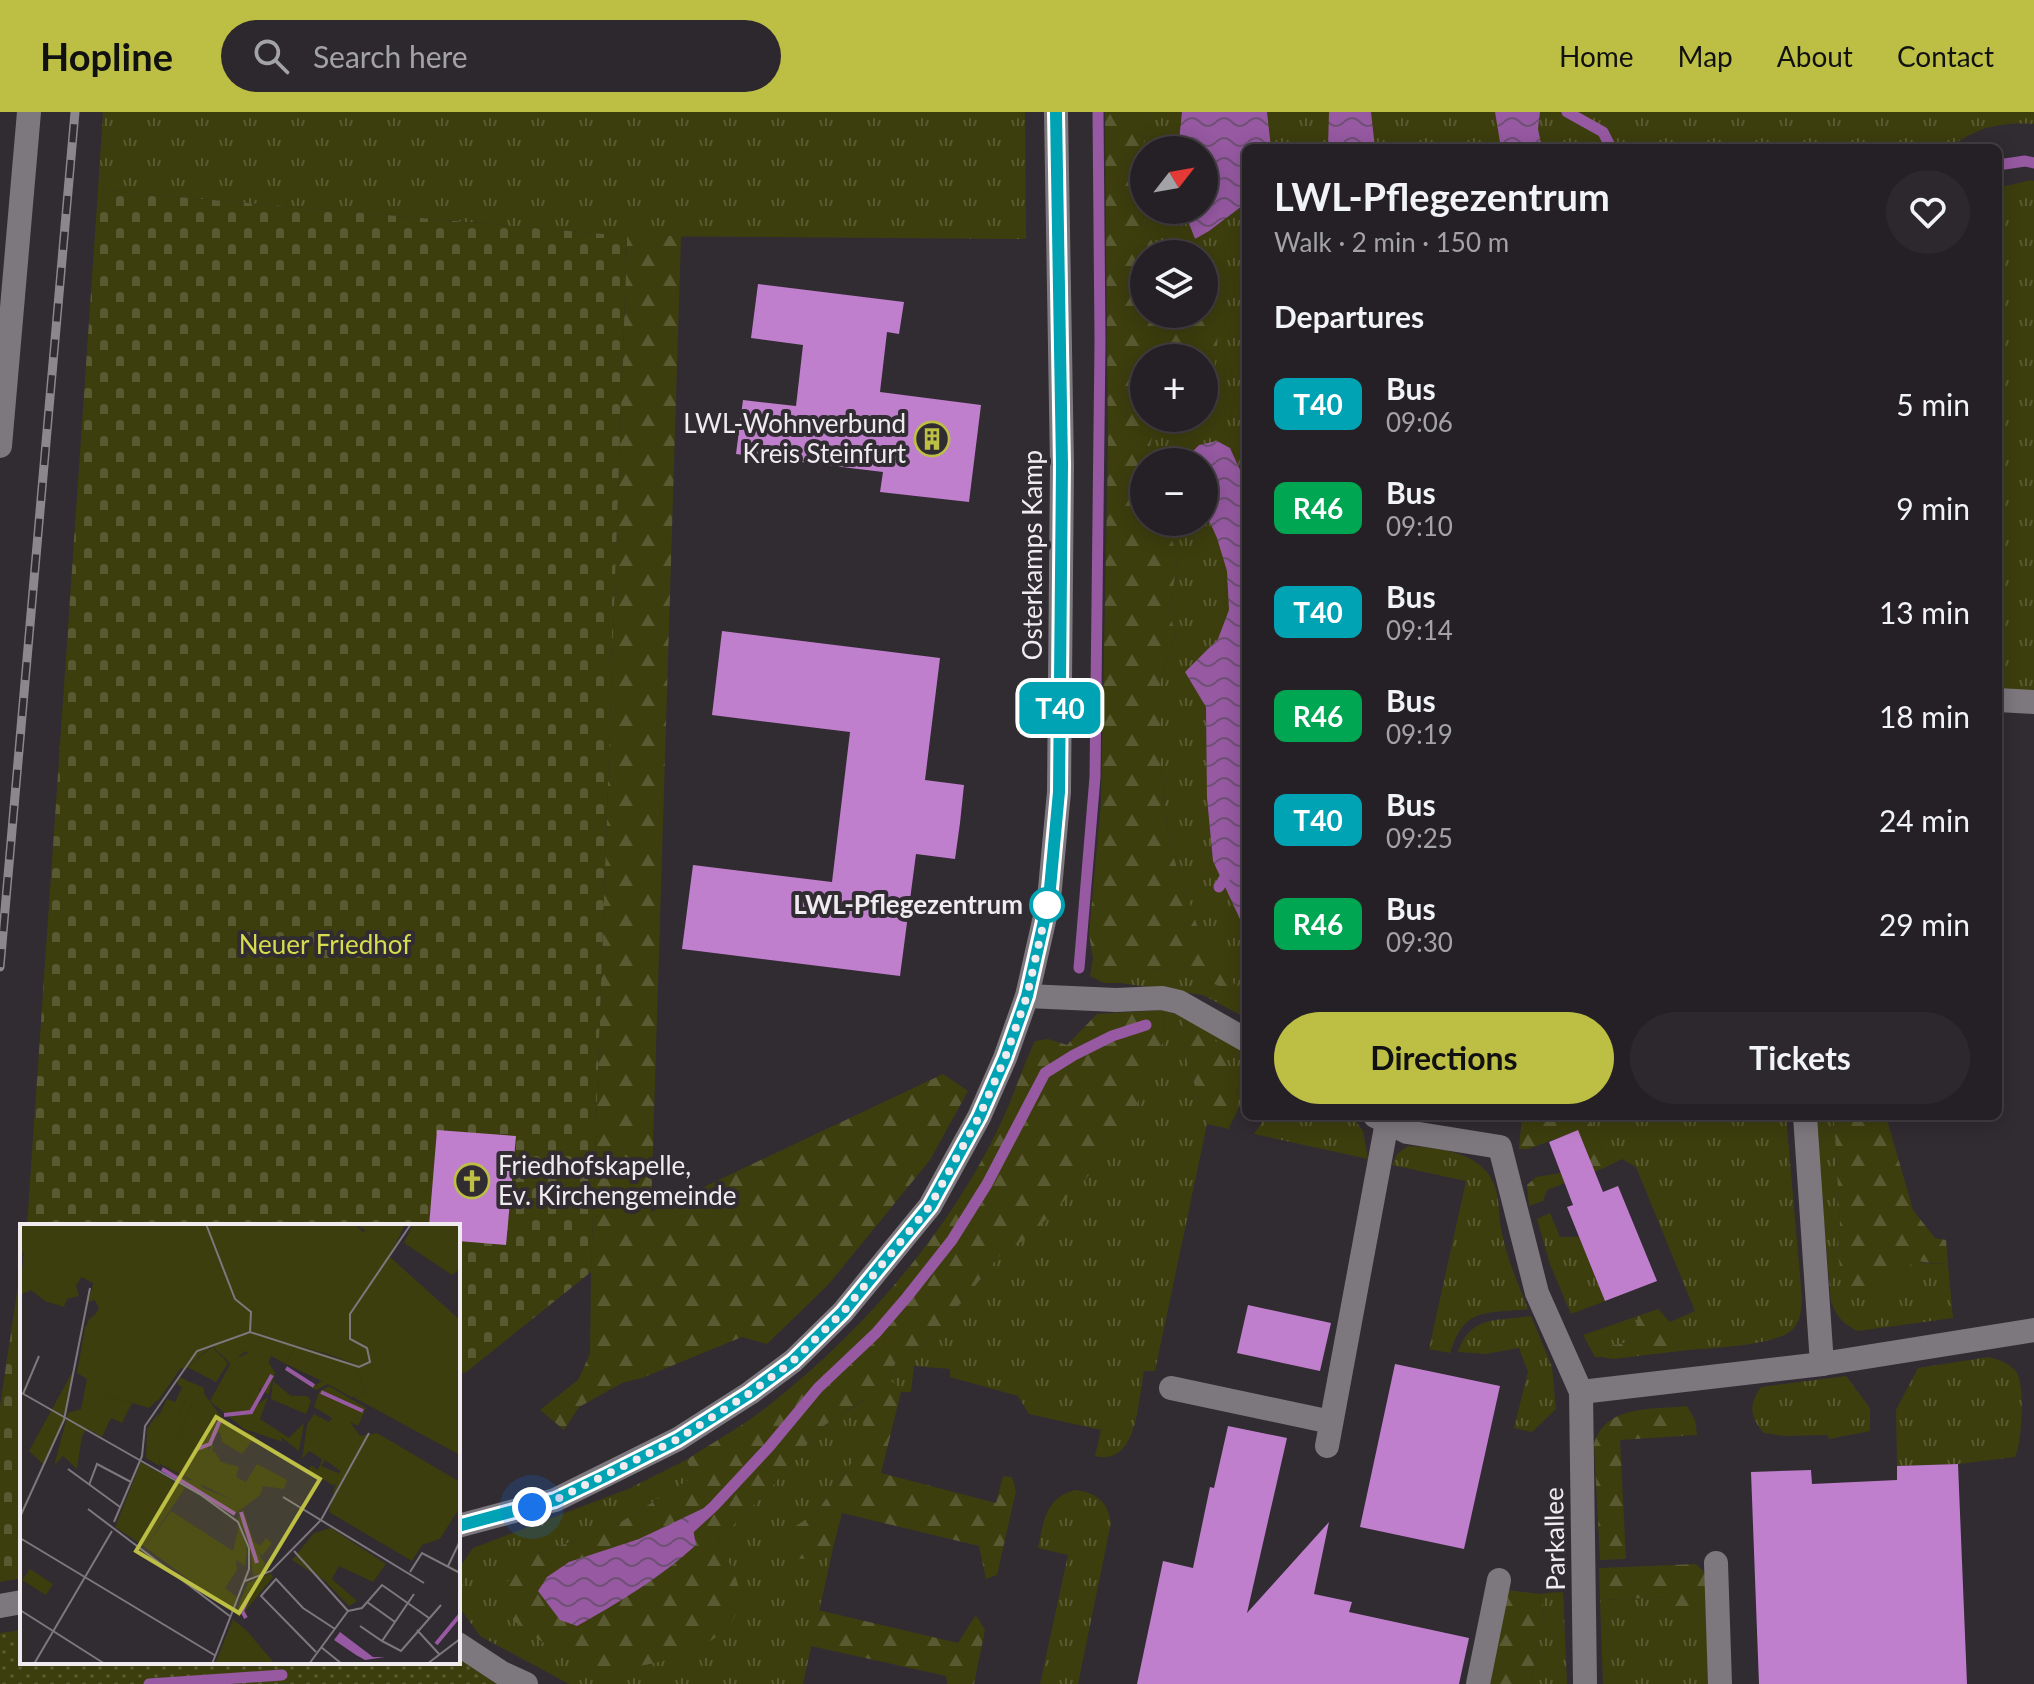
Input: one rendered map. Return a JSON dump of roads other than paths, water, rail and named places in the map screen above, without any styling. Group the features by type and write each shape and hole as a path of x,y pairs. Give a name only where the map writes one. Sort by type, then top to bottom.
{"street":[{"path":"0,446 29,112"},
{"name":"Osterkamps Kamp","path":"460,1525 555,1500 665,1446 750,1393 793,1361 843,1312 930,1206 979,1117 1005,1058 1027,996 1049,899 1059,792 1062,465 1056,112"},
{"path":"2002,700 2034,702"},
{"path":"1027,996 1116,1000 1162,998 1179,1002 1242,1038"},
{"path":"1171,1388 1329,1434 1381,1120"},
{"path":"1383,1120 1407,1132 1500,1147 1537,1293 1581,1392 1822,1364 2034,1330"},
{"path":"1805,1120 1822,1364"},
{"name":"Parkallee","path":"1581,1392 1585,1684"},
{"path":"1716,1563 1720,1684"},
{"path":"1478,1684 1499,1580"},
{"path":"0,1606 20,1602"},
{"path":"460,1645 502,1673 526,1684"}],"water":[{"path":"1182,112 1267,112 1271,144 1242,144 1242,206 1209,231 1195,239 1189,224 1218,224 1218,136 1179,136"},
{"path":"1329,112 1371,112 1375,144 1328,144"},
{"path":"1495,112 1540,112 1538,129 1541,144 1500,144"},
{"path":"1217,441 1230,448 1242,474 1242,923 1213,861 1207,798 1206,707 1185,672 1218,639 1229,610 1227,571 1216,536 1218,448 1196,448"},
{"path":"704,1508 693,1529 696,1545 639,1589 577,1626 560,1620 538,1591 547,1577 569,1562 639,1539"}],"waterway":[{"path":"1079,968 1095,777 1100,342 1098,112"},
{"path":"1567,112 1603,132 1609,144"},
{"path":"2002,164 2034,163"},
{"path":"1219,887 1230,869"},
{"path":"689,1529 769,1447 818,1388 876,1333 952,1240 987,1184 1045,1073 1112,1036 1146,1025"},
{"path":"149,1684 282,1675"}],"railway":[{"path":"0,967 75,112"}],"place":[{"name":"LWL-Wohnverbund Kreis Steinfurt","path":"932,439"},
{"name":"LWL-Pflegezentrum","path":"1047,905"},
{"name":"Friedhofskapelle, Ev. Kirchengemeinde","path":"472,1181"}],"park label":[{"name":"Neuer Friedhof","path":"325,945"}]}
